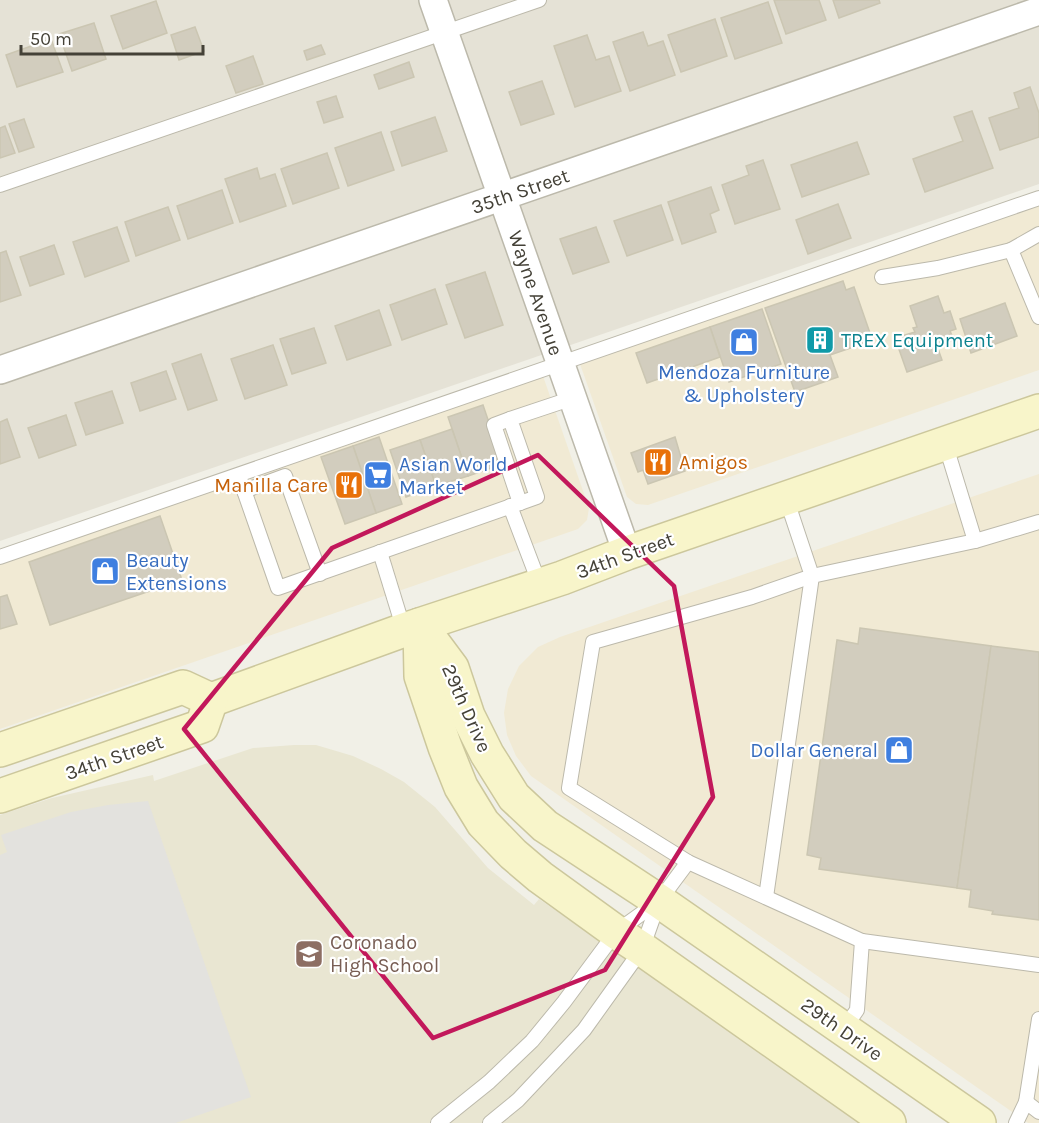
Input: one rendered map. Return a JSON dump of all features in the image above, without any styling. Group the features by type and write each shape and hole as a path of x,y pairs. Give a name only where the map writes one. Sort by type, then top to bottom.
{"street":[{"name":"Wayne Avenue","path":"433,0 627,553"},
{"name":"35th Street","path":"0,370 1039,11"},
{"name":"34th Street","path":"0,796 202,726 211,700 1039,411"},
{"name":"29th Drive","path":"412,628 452,668 468,716 487,754 514,797 545,825 659,901 978,1123"},
{"name":"29th Drive","path":"412,628 421,676 445,747 461,788 483,823 513,854 540,877 889,1123"},
{"path":"0,750 183,687 211,700"}],"lane":[{"path":"0,185 539,0"},
{"path":"0,557 1039,198"},
{"path":"882,277 938,268 1011,250 1039,234"},
{"path":"1011,250 1039,317"},
{"path":"239,476 278,588 537,496 510,419 573,398"},
{"path":"945,443 975,541"},
{"path":"244,491 285,476 320,573"},
{"path":"766,897 812,576 786,498"},
{"path":"515,504 540,585"},
{"path":"1039,522 975,541 812,576 753,597 593,642 569,788 688,862 862,941 1039,965"},
{"path":"380,552 412,628"},
{"path":"490,1123 518,1100 570,1047 629,941 688,862"},
{"path":"438,1123 482,1089 532,1041 564,1002 629,941 659,901"},
{"path":"843,1030 857,1010 862,941"},
{"path":"1016,1123 1026,1102 1039,1019"},
{"path":"1026,1102 1039,1112"}],"highlighted area":[{"path":"538,455 674,586 713,797 605,970 433,1038 184,729 332,548"}],"shaded area":[{"path":"0,0 1039,0 1039,184 0,541"},
{"path":"1039,206 1039,370 648,505 636,504 627,497 580,364"},
{"path":"543,376 589,508 587,520 578,529 0,729 0,563"},
{"path":"1039,474 1039,1123 1028,1123 531,776 516,756 507,735 504,713 508,689 519,666 538,647 560,637"},
{"name":"Coronado High School","path":"316,745 353,756 404,782 435,807 488,868 534,905 539,899 860,1123 0,1123 0,815 52,798 153,775 154,781 253,748"},
{"path":"148,801 251,1097 176,1123 0,1123 0,855 7,852 1,835 71,812"}],"building":[{"path":"774,0 819,0 826,20 786,34"},
{"path":"833,0 879,0 880,3 839,18"},
{"path":"156,1 167,33 123,49 111,16"},
{"path":"768,2 782,43 735,59 721,18"},
{"path":"715,19 727,56 681,72 668,35"},
{"path":"94,23 106,59 72,71 59,34"},
{"path":"195,27 204,51 179,60 171,35"},
{"path":"643,32 648,46 663,41 675,75 630,91 613,42"},
{"path":"587,35 596,60 609,56 621,91 575,107 554,46"},
{"path":"51,39 63,72 17,87 6,55"},
{"path":"321,45 325,54 307,60 304,51"},
{"path":"253,56 263,84 236,93 226,66"},
{"path":"409,62 414,77 379,89 374,75"},
{"path":"542,81 554,114 521,125 509,92"},
{"path":"1030,87 1039,113 1039,137 1000,150 989,118 1019,108 1014,93"},
{"path":"336,96 343,117 324,123 317,102"},
{"path":"972,111 993,168 925,192 913,159 963,141 954,117"},
{"path":"435,117 447,151 402,166 391,132"},
{"path":"24,119 34,147 19,152 9,124"},
{"path":"5,126 15,153 0,158 0,128"},
{"path":"381,132 394,170 348,186 335,148"},
{"path":"857,142 869,174 802,197 791,165"},
{"path":"327,153 339,188 293,204 281,169"},
{"path":"763,160 780,209 735,224 722,185 749,175 746,166"},
{"path":"257,168 260,179 275,174 286,206 240,222 225,179"},
{"path":"711,187 719,210 710,214 716,232 682,244 668,202"},
{"path":"222,190 233,223 188,239 177,206"},
{"path":"838,204 851,238 808,254 796,220"},
{"path":"661,205 673,240 627,256 614,221"},
{"path":"168,207 180,240 136,256 125,222"},
{"path":"117,227 129,261 85,277 73,242"},
{"path":"596,227 609,262 573,274 560,239"},
{"path":"54,245 64,274 30,286 20,257"},
{"path":"6,251 21,295 0,302 0,253"},
{"path":"485,272 503,325 465,338 446,285"},
{"name":"TREX Equipment","path":"843,281 846,290 854,287 870,333 862,336 865,343 830,355 838,377 795,392 765,308"},
{"path":"435,289 447,324 402,340 390,305"},
{"path":"938,296 944,313 950,311 956,329 950,331 954,340 937,346 942,360 907,372 895,338 915,332 913,328 917,327 910,306"},
{"path":"1005,303 1017,336 971,353 960,319"},
{"name":"Mendoza Furniture & Upholstery","path":"762,309 781,364 729,382 710,327"},
{"path":"379,310 391,345 347,360 335,326"},
{"path":"710,327 720,357 647,383 636,353"},
{"path":"314,328 326,363 292,374 280,339"},
{"path":"273,345 287,385 245,399 231,359"},
{"path":"201,354 217,400 188,410 172,364"},
{"path":"166,371 176,399 140,411 131,383"},
{"path":"112,391 123,423 86,435 75,403"},
{"path":"483,405 503,464 468,476 448,417"},
{"path":"66,415 76,445 39,458 28,428"},
{"path":"7,419 20,457 0,464 0,422"},
{"path":"452,429 468,476 436,486 420,440"},
{"name":"Asian World Market","path":"379,437 402,504 376,513 353,446"},
{"name":"Amigos","path":"675,437 685,471 648,484 643,470 638,472 631,453"},
{"path":"420,440 436,486 406,497 390,450"},
{"name":"Manilla Care","path":"353,446 376,513 345,524 321,457"},
{"name":"Beauty Extensions","path":"160,516 182,580 50,625 29,562"},
{"path":"7,595 17,624 0,629 0,597"},
{"name":"Dollar General","path":"860,628 991,646 957,888 819,869 821,858 807,855 837,640 858,644"},
{"path":"991,646 1039,652 1039,920 992,914 993,911 969,907 971,890 957,888"}],"place":[{"name":"TREX Equipment","path":"820,340"},
{"name":"Mendoza Furniture & Upholstery","path":"744,342"},
{"name":"Amigos","path":"658,462"},
{"name":"Asian World Market","path":"378,475"},
{"name":"Manilla Care","path":"349,485"},
{"name":"Beauty Extensions","path":"105,571"},
{"name":"Dollar General","path":"899,750"},
{"name":"Coronado High School","path":"309,954"}]}
